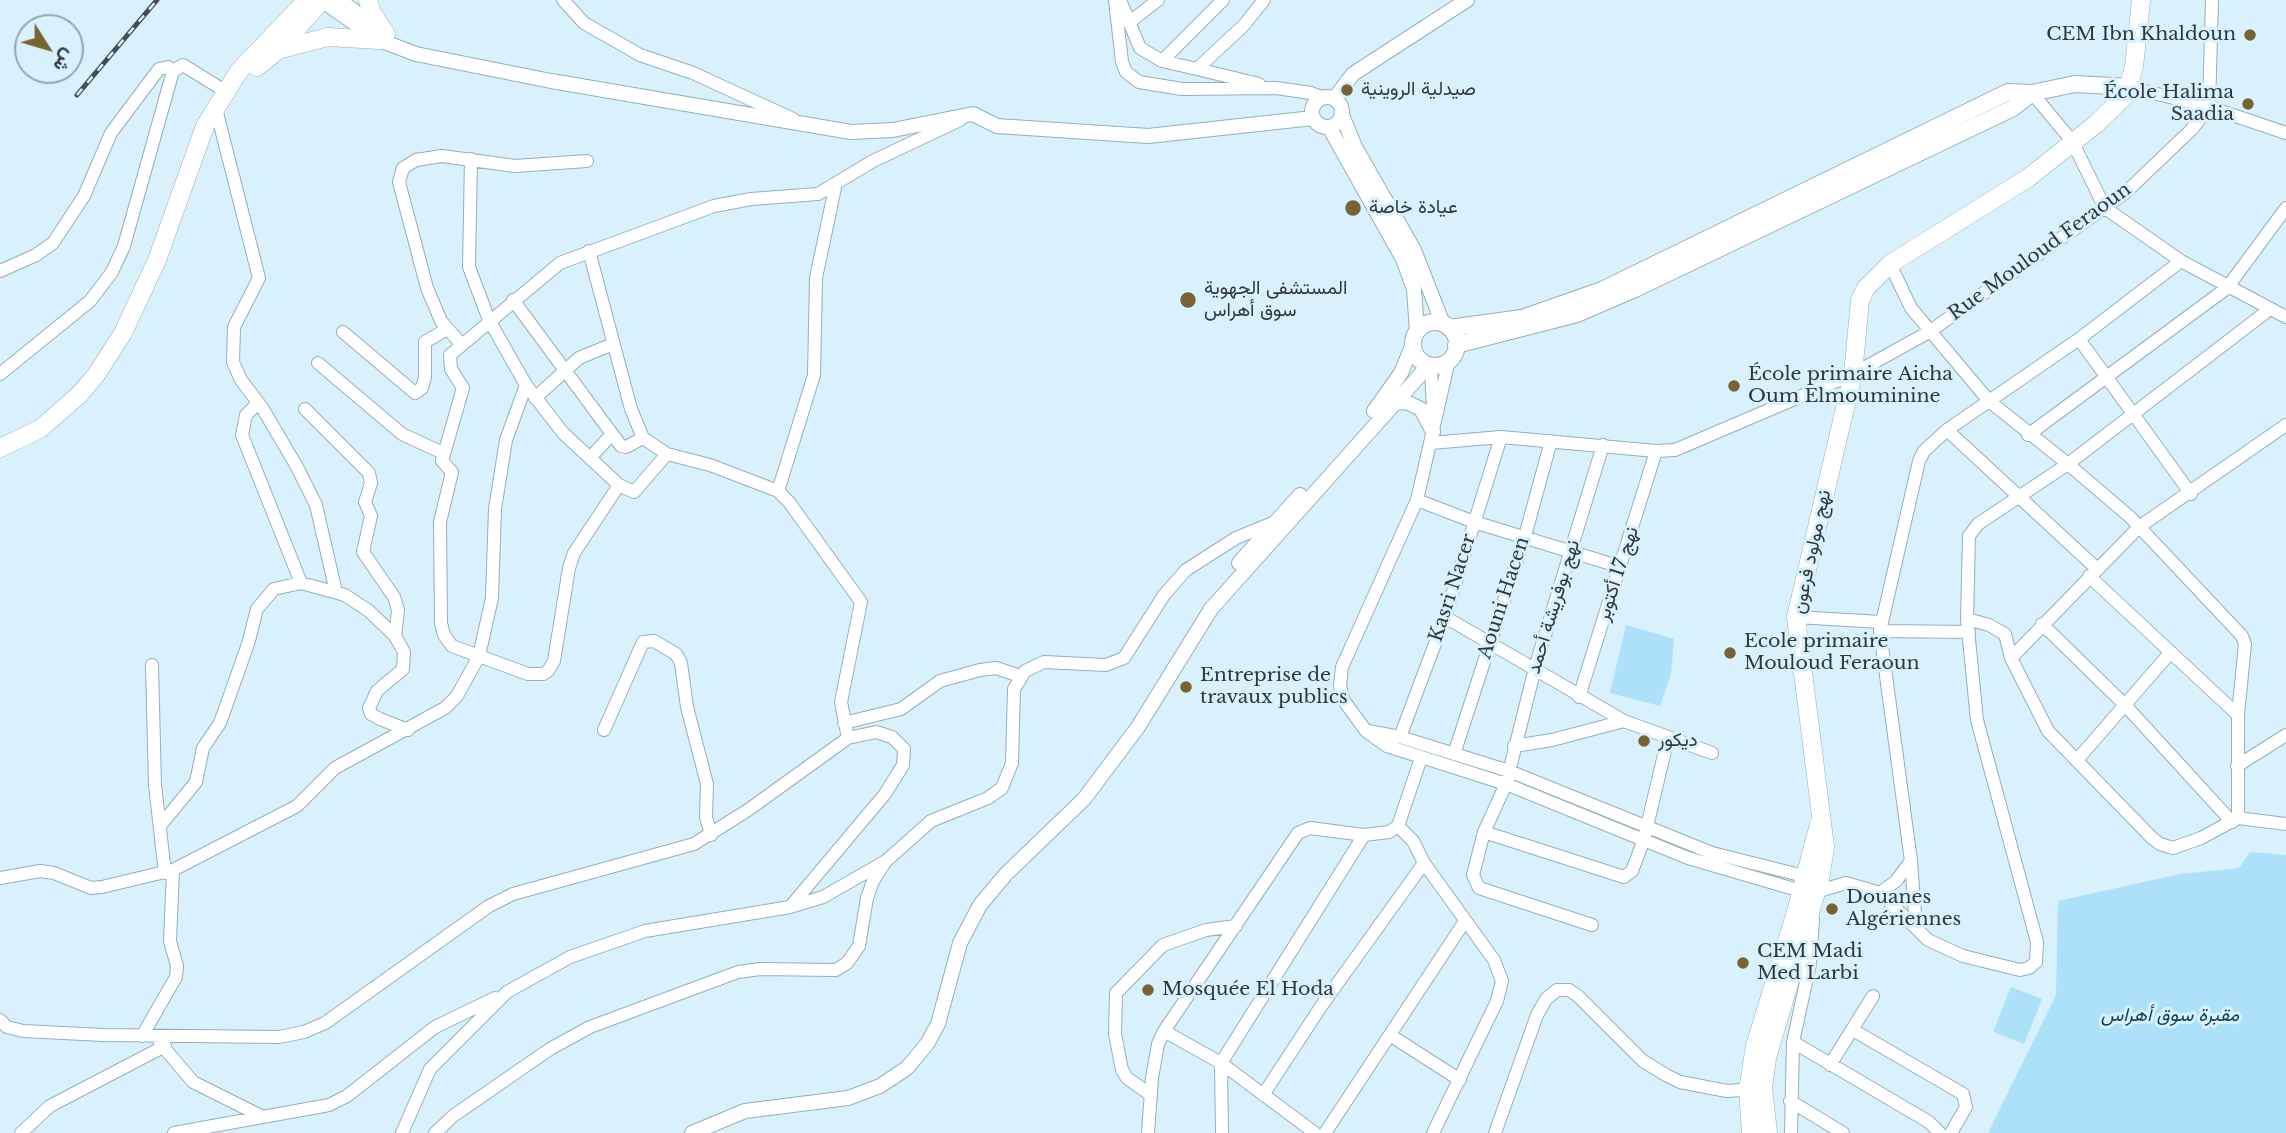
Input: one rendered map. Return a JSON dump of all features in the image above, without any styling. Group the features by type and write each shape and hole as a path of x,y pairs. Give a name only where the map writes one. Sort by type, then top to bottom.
{"main road":[{"path":"0,448 40,429 79,396 109,355 157,260 195,149 220,101 239,71 307,0"},
{"path":"220,101 278,50 322,0"},
{"path":"278,50 328,37 387,40 368,0"},
{"path":"2032,93 2013,108 1635,289 1577,314 1453,353 1430,365 1417,357 1415,337 1427,324 1446,326 1522,317 1602,290 2008,93 2032,93 2075,84 2130,87 2141,0"},
{"name":"نهج مولود فرعون","path":"1755,1089 1767,1058 1825,847 1796,617 1853,374 1860,300 1866,288 1890,264 2009,191 2096,124 2126,95 2130,87"},
{"path":"1446,326 1453,353"},
{"path":"1751,1133 1755,1089"},
{"path":"1755,1089 1768,1133"}],"street":[{"path":"322,0 387,40 446,60 551,81 797,120 851,132 872,133 973,114 997,126 1148,136 1313,118"},
{"path":"339,0 387,40"},
{"path":"563,0 584,23 640,55 693,73 797,120"},
{"path":"1115,0 1122,62 1126,72 1139,82 1182,89 1276,88"},
{"path":"1121,0 1131,21 1135,41 1140,48 1162,61 1276,88 1311,93 1341,106 1355,147 1414,250 1446,326"},
{"path":"1131,21 1158,0"},
{"path":"1162,61 1223,0"},
{"path":"1197,69 1244,25 1264,0"},
{"path":"1342,114 1338,123 1329,127 1320,125 1313,118 1313,108 1329,99 1353,74 1467,0"},
{"path":"2209,107 2211,0"},
{"path":"0,374 90,300 112,272 124,246 173,71 183,65 220,101 258,278 234,327 233,362 241,380 258,402 316,505 336,592"},
{"path":"0,271 36,255 53,243 84,196 111,133 159,69 168,67 173,71"},
{"path":"2130,87 2209,107 2286,133"},
{"path":"2032,93 2072,141 2105,208 2181,261 2227,288 2286,317"},
{"name":"Rue Mouloud Feraoun","path":"1433,433 1656,451 1675,450 1853,374 1929,332 2105,208 2167,155 2209,107"},
{"path":"619,485 574,553 569,568 554,661 548,670 543,674 528,674 452,646 444,635 441,623 440,522 452,472 442,461 463,388 448,362 450,355 560,263 714,206 751,199 818,194 873,161 973,114"},
{"path":"174,1133 329,1105 347,1096 435,1027 570,957 645,931 790,907 823,897 886,861 931,821 988,798 1002,788 1011,770 1013,696 1020,676 1031,667 1044,662 1106,665 1124,658 1164,595 1186,570 1227,543 1279,523 1374,411 1401,373 1415,337 1414,289 1407,268 1329,127"},
{"path":"461,344 447,330 434,309 426,288 400,174 408,163 442,156 515,166 587,161"},
{"path":"471,159 469,267 489,320 526,385 563,433 628,491 636,491 667,454"},
{"path":"778,491 814,375 816,278 836,183"},
{"path":"2028,435 2227,288 2286,208"},
{"path":"589,251 631,410 643,438 667,454 710,465 778,491 794,508 861,602 841,702 848,738"},
{"path":"1916,928 1911,861 1880,627 1914,477 1924,452 1947,430 2079,339 2181,261"},
{"path":"1890,264 1911,308 1989,401 2028,435 2068,464 2139,527 2241,634 2245,644 2238,715 2235,820"},
{"path":"513,300 611,435 626,447 643,438"},
{"path":"1366,731 1401,737 1454,754 1688,858 1814,888 1846,883 1880,892 1928,940 1948,950 2020,970 2029,968 2036,962 2038,952 1977,720 1968,626 1970,534 1978,524 2068,464 2270,309"},
{"path":"343,332 415,393 422,388 425,377 425,342 447,330"},
{"path":"2079,339 2190,494"},
{"path":"535,398 579,358 613,344"},
{"path":"1453,353 1417,500 1342,667 1340,686 1345,701 1366,731 1387,746 1421,758 1508,777 1647,824 1712,853 1814,888"},
{"path":"318,363 402,434 443,453"},
{"path":"1430,365 1433,433"},
{"path":"692,1133 745,1111 848,1098 880,1086 907,1068 928,1044 937,1024 960,943 980,905 1006,874 1062,822 1105,772 1158,697 1226,579 1430,365"},
{"path":"0,878 47,872 91,888 169,872 297,807 335,768 446,708 457,696 479,656 492,598 495,509 506,440 526,385"},
{"path":"258,402 246,415 243,435 301,583"},
{"path":"1392,403 1406,402 1421,408 1433,433"},
{"path":"305,409 369,473 371,483 365,502 371,516 363,552 394,597 398,610 396,636"},
{"path":"2011,658 2092,572 2139,527 2286,425"},
{"path":"1947,430 2017,496 2170,653 2238,715"},
{"path":"590,458 611,435"},
{"name":"Kasri Nacer","path":"1401,737 1445,617 1502,437"},
{"name":"Aouni Hacen","path":"1454,754 1525,536 1551,441"},
{"name":"نهج بوفريشة أحمد","path":"1592,925 1479,888 1473,875 1484,832 1508,777 1535,668 1603,445"},
{"name":"نهج 17 أكتوبر","path":"1579,697 1656,451"},
{"path":"1417,500 1474,522 1621,567"},
{"path":"160,826 195,782 203,748 220,723 248,644 257,609 274,590 301,583 336,592 369,611 396,636 404,652 403,669 377,691 369,708 371,714 408,730"},
{"path":"1445,617 1624,721 1712,753"},
{"path":"1796,617 1880,627 1968,626 2002,631 2011,658 2048,731 2160,844 2174,848 2184,846 2235,820 2286,824"},
{"path":"2042,624 2125,705 2235,820"},
{"path":"604,730 643,642 654,641 676,653 681,663 687,707 707,784 706,817 711,835"},
{"path":"2077,760 2170,653"},
{"path":"147,1036 176,977 177,967 170,941 169,872 155,785 152,665"},
{"path":"844,723 901,709 940,681 980,670 996,668 1020,676"},
{"path":"1514,746 1552,740 1624,721"},
{"path":"2,1027 23,1031 147,1036 279,1037 304,1032 325,1023 489,906 513,894 694,844 711,835 848,738 869,732 886,734 902,745 906,758 885,794 790,907"},
{"path":"2237,766 2286,736"},
{"path":"1484,832 1619,878 1629,874 1644,839 1668,738"},
{"path":"1148,1133 1158,1044 1164,1031 1301,830 1310,828 1364,835 1389,832 1398,826 1421,758"},
{"path":"1398,826 1413,841 1424,863 1494,960 1503,981 1497,1000 1433,1133"},
{"path":"1222,1133 1221,1063 1364,835"},
{"path":"435,1133 453,1115 550,1049 590,1027 737,972 760,969 836,970 847,963 859,946 873,881 886,861"},
{"path":"1880,892 1896,881 1911,861"},
{"path":"1264,1095 1322,1005 1424,863"},
{"path":"1791,1133 1793,1042 1810,964 1814,888"},
{"path":"1325,1133 1465,921"},
{"path":"1151,1095 1127,1078 1122,1070 1115,1034 1116,993 1163,945 1206,930 1236,926"},
{"path":"1495,1133 1537,1015 1546,999 1557,990 1569,990 1578,996 1643,1061 1680,1082 1727,1091 1755,1089"},
{"path":"402,1133 430,1069 507,992"},
{"path":"1830,1065 1873,996"},
{"path":"1853,1030 1962,1094 1966,1107 1951,1133"},
{"path":"1164,1031 1221,1063 1315,1133"},
{"path":"1390,1035 1460,1080"},
{"path":"147,1036 164,1046 193,1082 261,1116"},
{"path":"1793,1042 1926,1128 1940,1133"},
{"path":"21,1133 50,1106 164,1046"},
{"path":"1790,1101 1843,1133"}],"green space":[{"path":"1626,625 1674,639 1671,674 1660,706 1610,693"},
{"name":"مقبرة سوق أهراس","path":"2250,852 2286,855 2286,1133 1988,1133 2056,995 2058,901 2180,874 2239,868"},
{"path":"2011,987 2042,999 2024,1044 1993,1032"}],"railway":[{"path":"77,95 157,0"}],"place":[{"name":"CEM Ibn Khaldoun","path":"2250,35"},
{"name":"صيدلية الروينية","path":"1347,90"},
{"name":"École Halima Saadia","path":"2248,104"},
{"name":"عيادة خاصة","path":"1353,208"},
{"name":"المستشفى الجهوية سوق أهراس","path":"1188,300"},
{"name":"École primaire Aicha Oum Elmouminine","path":"1734,386"},
{"name":"Ecole primaire Mouloud Feraoun","path":"1730,653"},
{"name":"Entreprise de travaux publics","path":"1186,687"},
{"name":"ديكور","path":"1644,741"},
{"name":"Douanes Algériennes","path":"1832,909"},
{"name":"CEM Madi Med Larbi","path":"1743,963"},
{"name":"Mosquée El Hoda","path":"1148,990"}]}
